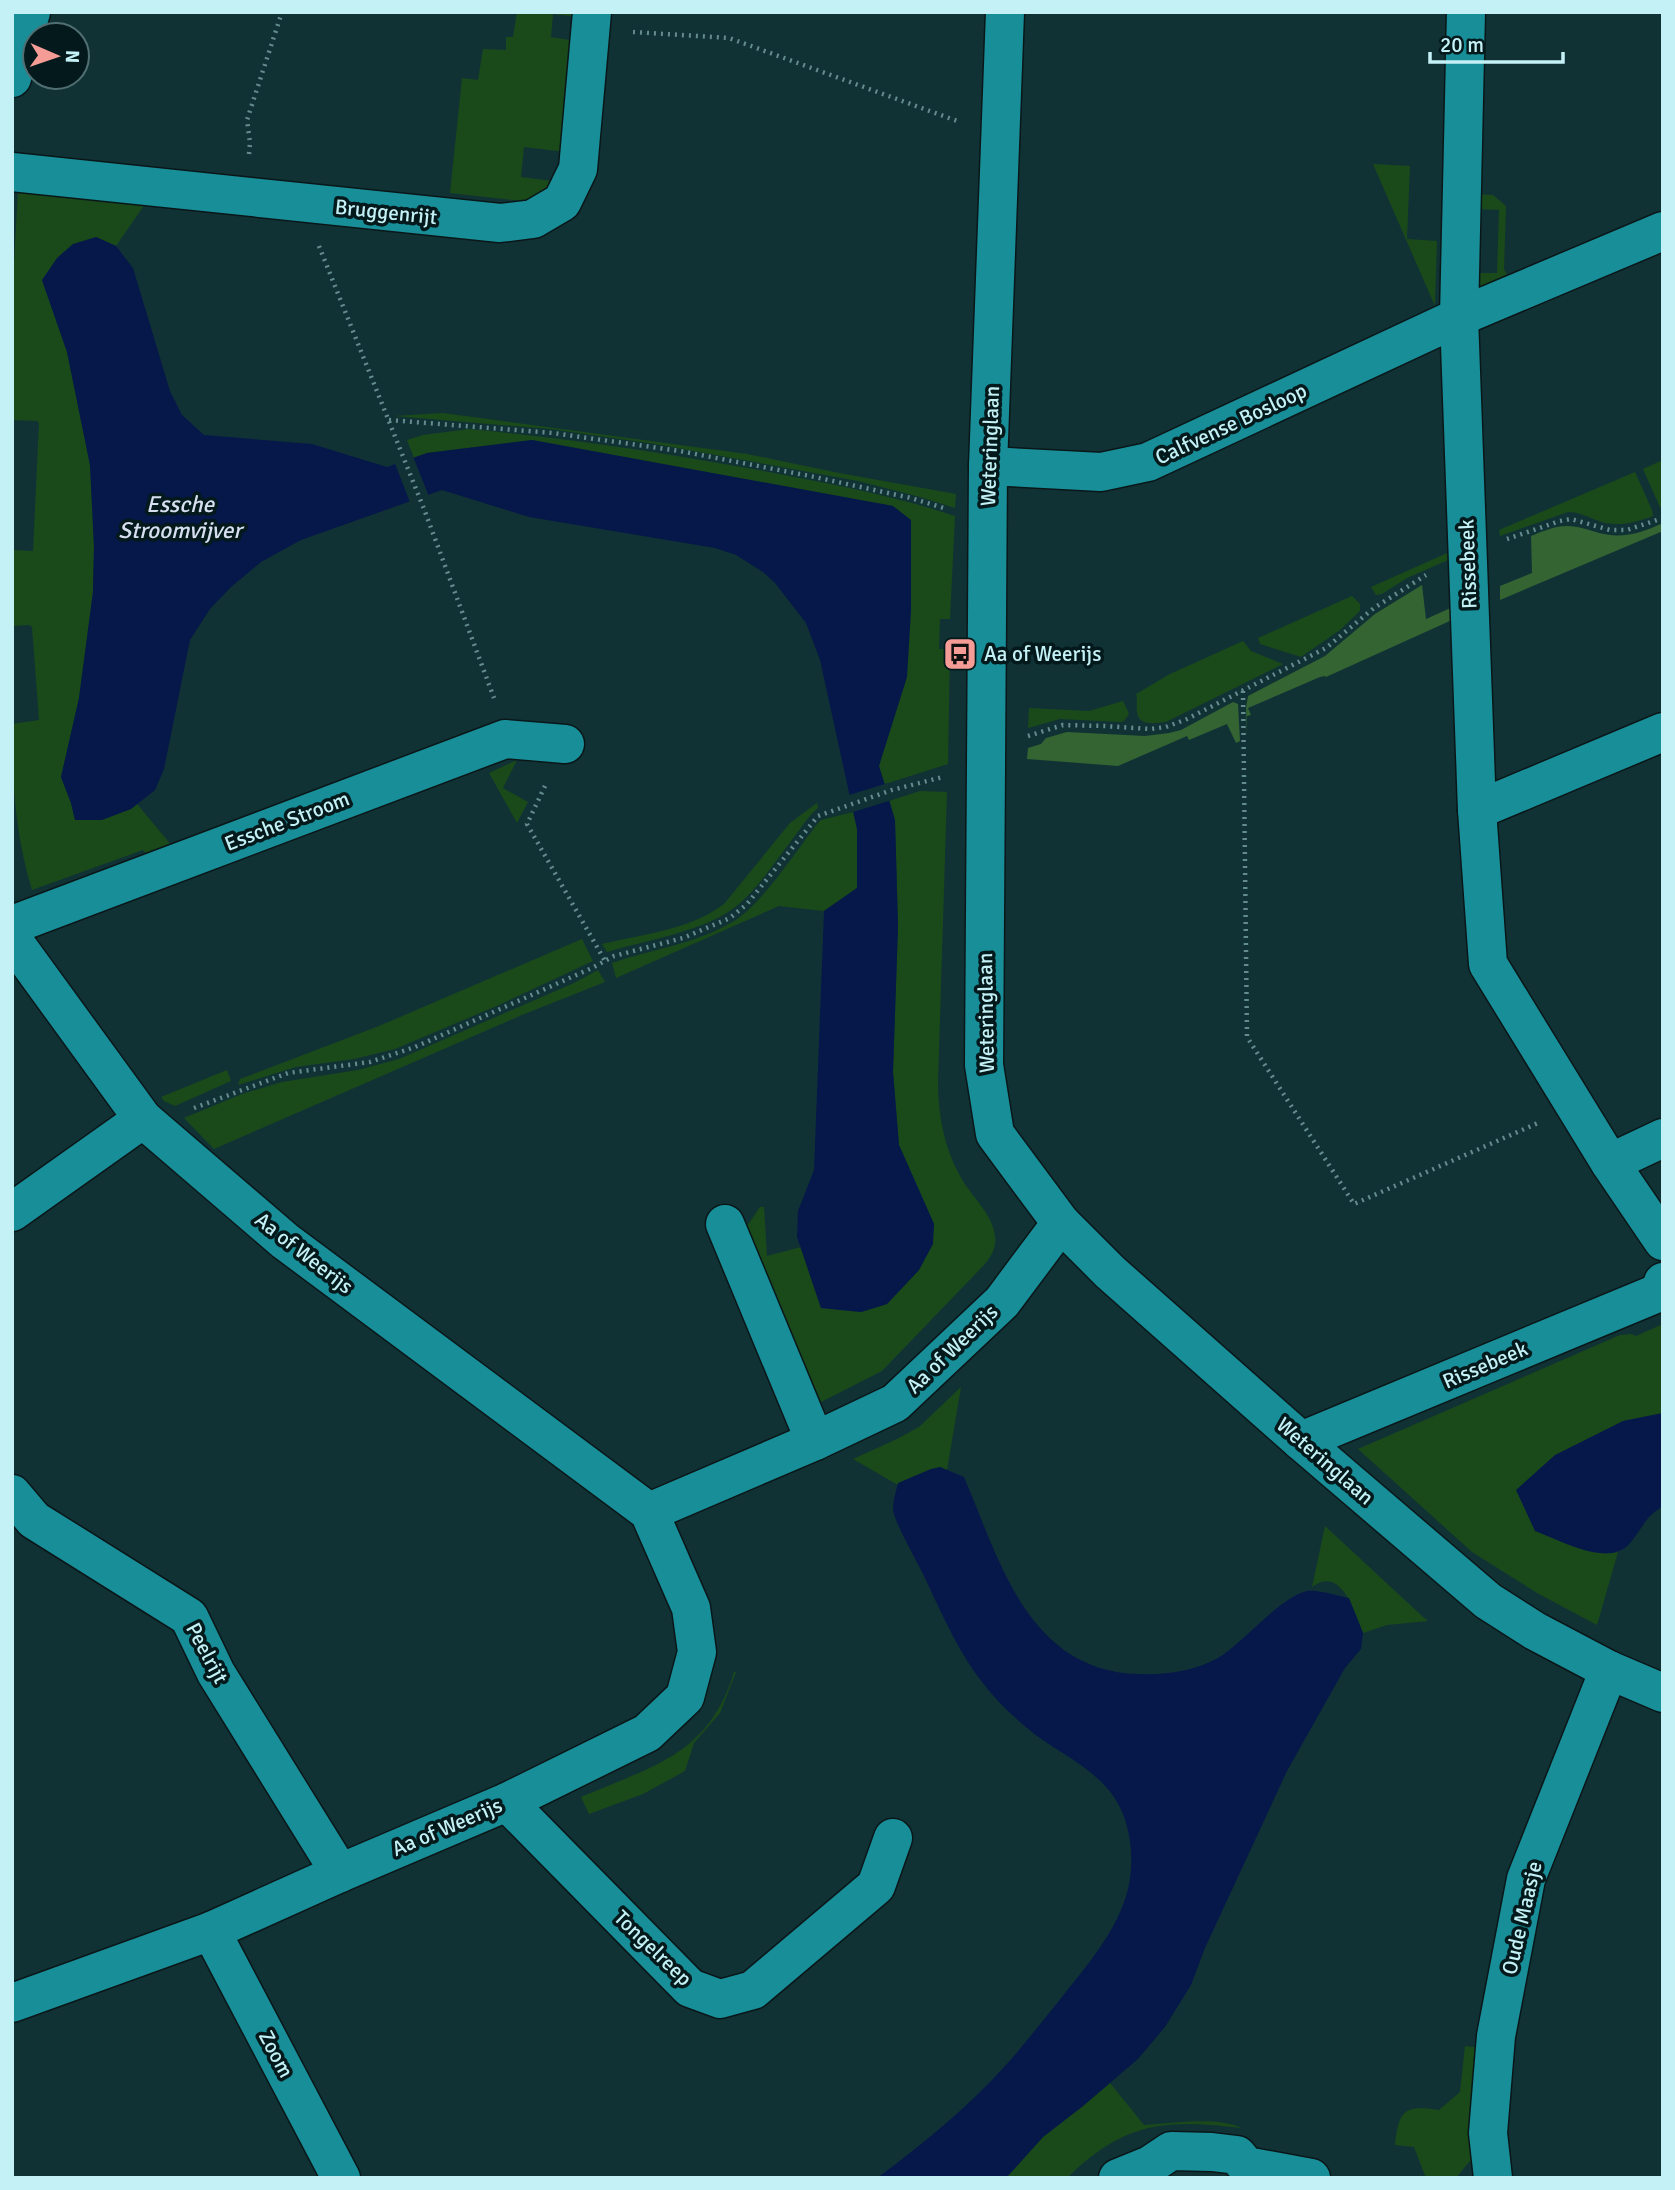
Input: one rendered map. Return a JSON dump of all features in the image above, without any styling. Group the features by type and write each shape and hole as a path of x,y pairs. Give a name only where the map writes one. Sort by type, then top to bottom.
{"street":[{"path":"12,78 31,12"},
{"name":"Weteringlaan","path":"1005,12 988,466 984,1065 995,1134 1060,1223 1110,1272 1488,1601 1535,1631 1609,1670 1663,1693"},
{"path":"1459,317 1466,12"},
{"name":"Bruggenrijt","path":"12,172 500,223 533,219 562,202 578,169 591,20"},
{"name":"Calfvense Bosloop","path":"988,466 1101,472 1148,462 1459,317 1663,231"},
{"name":"Rissebeek","path":"1459,317 1477,810 1488,964 1610,1163 1663,1241"},
{"path":"1477,810 1663,732"},
{"name":"Essche Stroom","path":"12,925 505,739 565,744"},
{"name":"Aa of Weerijs","path":"12,939 147,1122 285,1241 649,1512 691,1608 697,1652 685,1697 647,1733 507,1802 211,1931 12,2003"},
{"path":"12,1212 147,1122"},
{"path":"1610,1163 1663,1138"},
{"name":"Aa of Weerijs","path":"649,1512 895,1404 1002,1302 1060,1223"},
{"path":"725,1224 815,1441"},
{"name":"Rissebeek","path":"1301,1441 1660,1292 1663,1282"},
{"name":"Peelrijt","path":"12,1494 34,1520 188,1617 216,1673 340,1873"},
{"name":"Oude Maasje","path":"1493,2178 1488,2133 1496,2036 1526,1879 1609,1670"},
{"name":"Tongelreep","path":"507,1802 690,1988 720,1999 752,1990 876,1886 893,1838"},
{"name":"Zoom","path":"211,1931 341,2178"},
{"path":"1118,2178 1150,2165 1171,2151 1237,2155 1246,2166 1311,2178"}],"path":[{"path":"244,197 250,143 247,120 282,12"},
{"path":"591,20 729,38 1001,137"},
{"path":"301,203 425,509 494,699 505,739"},
{"path":"389,420 553,433 680,451 823,478 911,498 988,520"},
{"path":"147,1122 288,1073 370,1062 415,1047 614,956 683,937 730,918 747,904 818,816 892,790 944,777 1063,725 1150,729 1166,727 1187,719 1326,648 1393,594 1429,573 1522,533 1571,519 1610,530 1627,530 1663,518"},
{"path":"1242,691 1247,1037 1354,1204 1576,1106"},
{"path":"565,744 527,824 604,961"}],"green space":[{"path":"517,12 579,12 579,17 553,14 551,37 576,41 566,152 524,147 521,177 552,181 550,190 530,202 450,193 462,78 478,80 483,49 506,50 506,37 513,37"},
{"path":"1373,164 1410,166 1407,239 1437,241 1435,306"},
{"path":"18,190 145,204 116,246 96,237 42,280 67,352 90,465 94,546 93,592 79,698 61,777 75,820 131,809 137,804 172,846 147,855 143,850 32,890 18,828 12,745 12,724 39,720 32,627 12,626 12,550 33,551 39,423 12,420 12,300"},
{"path":"1477,194 1493,195 1506,206 1504,269 1508,277 1479,294 1475,273 1497,273 1499,210 1477,209"},
{"path":"443,413 747,454 956,494 955,508 858,481 655,444 550,429 394,416"},
{"path":"469,429 612,446 753,469 880,495 955,516 950,619 940,619 939,649 950,649 948,764 885,784 879,766 893,506 532,440 427,453 414,458 407,440 423,435"},
{"path":"1663,460 1663,510 1643,469"},
{"path":"1635,472 1653,516 1618,524 1568,512 1500,536 1499,530"},
{"path":"1663,523 1663,531 1500,600 1500,586 1532,573 1531,536 1567,526 1607,535 1624,535"},
{"path":"1454,550 1455,557 1407,578 1382,594 1376,595 1371,587"},
{"path":"1422,585 1426,619 1455,606 1452,620 1326,677 1320,677 1248,708 1251,715 1247,716 1247,737 1246,708 1248,696 1325,656 1375,614"},
{"path":"1352,596 1360,604 1360,611 1340,630 1301,657 1260,644 1258,638"},
{"path":"1243,641 1251,651 1283,664 1166,722 1148,723 1140,720 1136,694 1170,674"},
{"path":"1123,701 1129,714 1121,722 1060,719 1028,728 1029,708 1089,711"},
{"path":"1233,702 1238,704 1240,741 1236,743 1227,724 1189,740 1187,736 1118,766 1027,759 1028,748 1041,744 1046,738 1067,732 1145,736 1169,733 1181,730"},
{"path":"517,760 503,788 528,802 517,823 489,773"},
{"path":"920,791 947,792 939,1107 954,1165 990,1220 995,1244 984,1265 882,1371 821,1402 745,1229 760,1207 764,1207 767,1256 801,1247 821,1308 861,1312 887,1304 919,1270 932,1244 934,1224 899,1145 893,1072 898,926 895,820 889,801"},
{"path":"817,803 818,808 761,881 739,904 694,928 607,952 602,944 682,925 711,913 724,904 790,823"},
{"path":"853,812 857,829 857,888 824,911 779,906 616,978 612,963 690,941 734,921 756,903 821,820"},
{"path":"582,939 593,961 499,1005 395,1049 354,1059 296,1067 238,1085 240,1079 379,1026"},
{"path":"598,970 605,982 522,1015 214,1149 184,1118 242,1094 282,1082 358,1070 399,1059"},
{"path":"227,1070 231,1081 175,1106 161,1097"},
{"path":"1663,1324 1663,1413 1623,1421 1535,1531 1587,1551 1618,1552 1597,1625 1537,1593 1472,1552 1358,1449 1620,1335 1636,1336"},
{"path":"961,1387 947,1470 940,1467 898,1485 853,1459 919,1427"},
{"path":"1325,1526 1428,1621 1387,1625 1363,1633 1351,1603 1339,1586 1322,1582 1312,1587"},
{"path":"734,1672 720,1713 694,1743 685,1771 643,1794 589,1814 581,1797 654,1766 694,1740 710,1722 723,1700"},
{"path":"1465,2046 1482,2048 1475,2161 1469,2162 1456,2178 1426,2178 1414,2147 1395,2145 1401,2117 1418,2108 1439,2110 1460,2092"},
{"path":"1110,2083 1144,2125 1207,2121 1242,2128 1191,2124 1148,2128 1108,2145 1067,2178 1006,2178 1043,2137"}],"water":[{"name":"Essche Stroomvijver","path":"96,237 116,246 133,268 170,391 182,415 204,435 312,444 387,467 427,453 532,440 893,506 911,520 911,611 907,677 879,766 895,820 898,926 893,1072 899,1145 934,1224 933,1244 919,1270 887,1304 861,1312 821,1308 797,1237 798,1211 814,1170 824,911 857,888 857,829 820,660 806,623 775,583 736,555 715,548 529,517 442,490 301,540 261,562 231,587 210,609 190,640 164,769 155,790 131,809 102,820 75,820 61,777 79,698 93,592 90,465 67,352 42,280 57,258 73,244"},
{"path":"1663,1413 1663,1506 1648,1518 1631,1542 1622,1550 1598,1553 1571,1546 1535,1531 1516,1490 1555,1455 1623,1421"},
{"path":"940,1467 964,1477 1006,1576 1023,1606 1045,1633 1070,1654 1102,1668 1150,1674 1170,1673 1200,1666 1228,1651 1285,1602 1307,1591 1349,1598 1363,1633 1361,1649 1345,1668 1287,1771 1205,1948 1191,1985 1165,2027 1138,2059 1043,2137 1006,2178 877,2178 944,2125 991,2081 1027,2041 1092,1959 1117,1919 1128,1889 1130,1841 1120,1807 1105,1786 1084,1767 1038,1737 1008,1711 978,1676 945,1620 901,1532 893,1509 898,1483"}],"pier":[{"path":"412,454 430,499 411,505 394,461"},
{"path":"888,783 892,800 850,813 846,796"}],"place":[{"name":"Aa of Weerijs","path":"960,654"}]}
